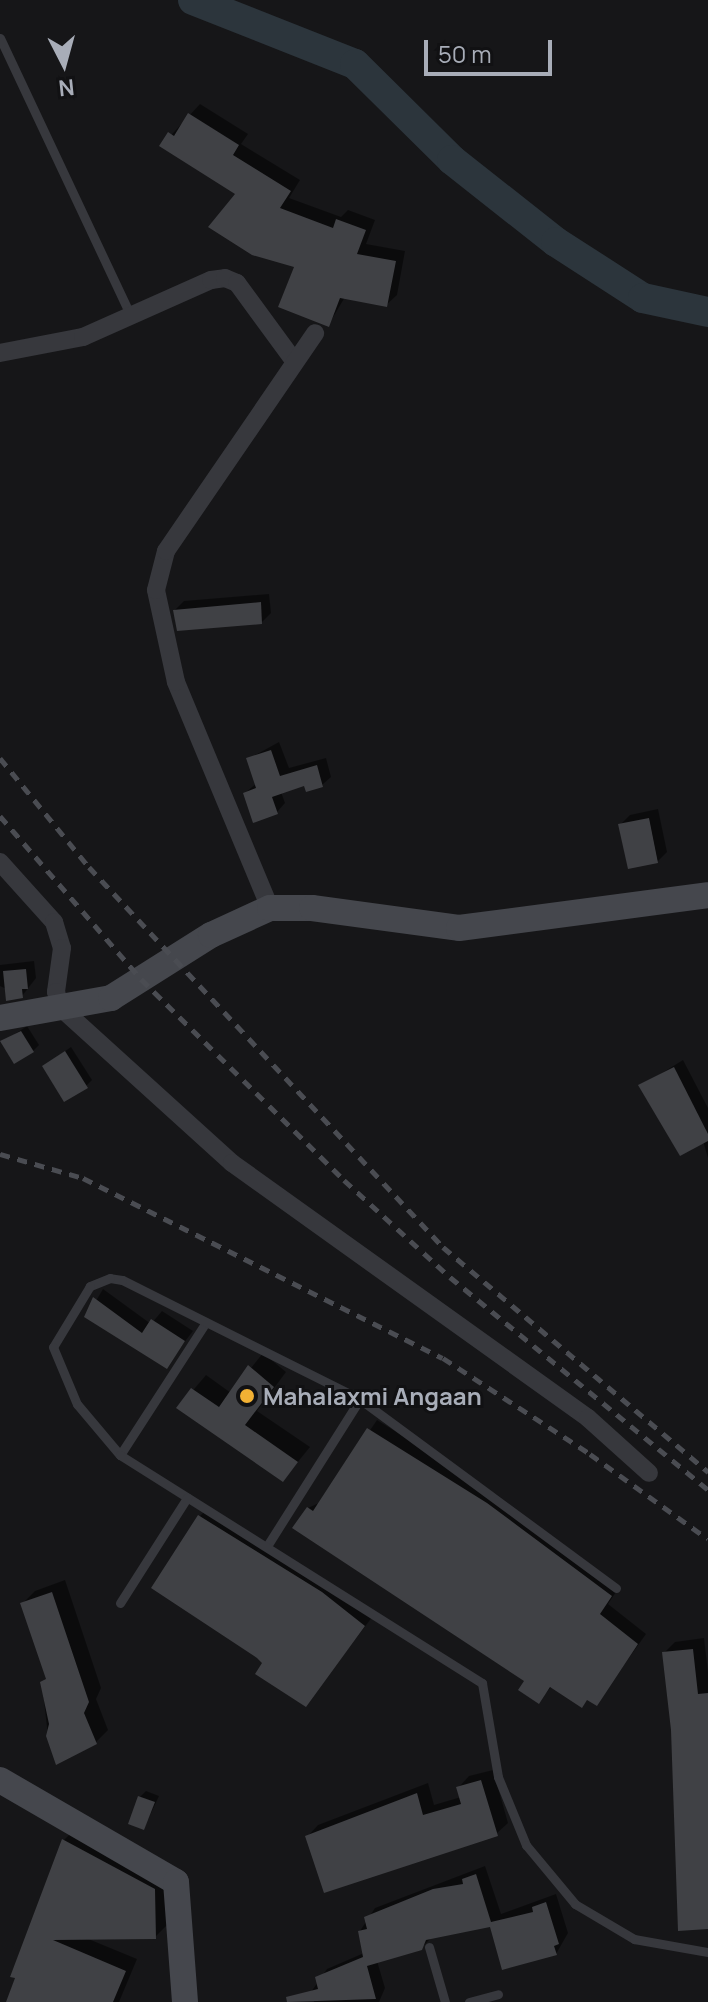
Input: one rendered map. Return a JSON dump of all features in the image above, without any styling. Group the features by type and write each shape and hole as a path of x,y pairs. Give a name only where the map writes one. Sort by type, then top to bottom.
{"street":[{"path":"0,353 52,347 225,278 237,283 294,361"},
{"path":"270,908 176,682 156,590 166,551 315,333"},
{"path":"0,862 54,922 62,948 56,992 61,1008 232,1163 588,1418 649,1473"},
{"path":"0,1018 111,998 211,935 270,908 312,908 459,928 708,895"},
{"path":"0,1780 176,1882 185,2002"}],"lane":[{"path":"0,38 131,316"},
{"path":"616,1588 360,1399 122,1280 110,1278 90,1286 53,1347 53,1355 77,1404 120,1455 482,1683 498,1777 520,1831 575,1904 634,1939 708,1952"},
{"path":"120,1455 206,1322"},
{"path":"267,1546 360,1399"},
{"path":"120,1603 187,1498"},
{"path":"429,1947 445,2002"},
{"path":"469,2002 498,1994"}],"building":[{"path":"188,113 239,145 233,155 291,191 280,208 333,228 336,219 366,230 357,254 396,261 387,307 340,298 329,327 278,307 294,267 252,255 208,227 235,194 159,146 168,132 174,136"},
{"path":"261,602 262,624 177,631 173,610"},
{"path":"271,750 280,776 317,765 323,787 306,792 304,786 272,797 278,814 253,823 243,793 256,788 246,758"},
{"path":"649,818 658,863 628,869 618,824"},
{"path":"26,969 28,989 22,989 23,998 6,1001 3,971"},
{"path":"21,1031 34,1052 14,1064 0,1041"},
{"path":"65,1051 88,1088 64,1102 42,1066"},
{"path":"674,1067 708,1134 708,1141 680,1156 638,1085"},
{"path":"93,1297 142,1333 151,1319 185,1341 167,1369 84,1317"},
{"path":"248,1365 274,1387 245,1425 298,1462 283,1482 176,1408 191,1388 219,1407"},
{"path":"367,1428 487,1503 612,1596 600,1614 638,1644 597,1706 587,1700 582,1708 550,1687 539,1704 518,1690 524,1681 292,1528 307,1507 313,1511"},
{"path":"198,1515 322,1592 365,1626 306,1707 255,1674 262,1663 257,1658 151,1588"},
{"path":"52,1592 89,1702 84,1713 97,1744 56,1765 46,1736 49,1724 40,1682 46,1679 20,1603"},
{"path":"693,1649 698,1694 708,1693 708,1929 678,1931 671,1730 662,1652"},
{"path":"481,1780 498,1836 324,1893 305,1836 417,1793 423,1815 461,1804 456,1787"},
{"path":"138,1796 155,1802 144,1830 128,1824"},
{"path":"62,1839 155,1889 156,1939 53,1940 126,1971 113,2002 6,2002 15,1978 10,1977"},
{"path":"476,1874 491,1922 533,1912 532,1907 546,1902 559,1944 554,1946 557,1955 502,1970 490,1927 426,1940 422,1950 367,1966 376,1999 287,2002 286,1997 318,1989 315,1977 363,1957 358,1931 367,1929 364,1917 433,1889 463,1884 462,1879"}],"waterway":[{"path":"193,0 355,64 452,160 556,242 643,298 708,312"}],"railway":[{"path":"0,758 89,867 443,1247 708,1472"},
{"path":"0,816 141,979 344,1180 450,1277 708,1490"},
{"path":"0,1154 83,1178 443,1358 590,1454 708,1539"}],"place":[{"name":"Mahalaxmi Angaan","path":"247,1396"}]}
